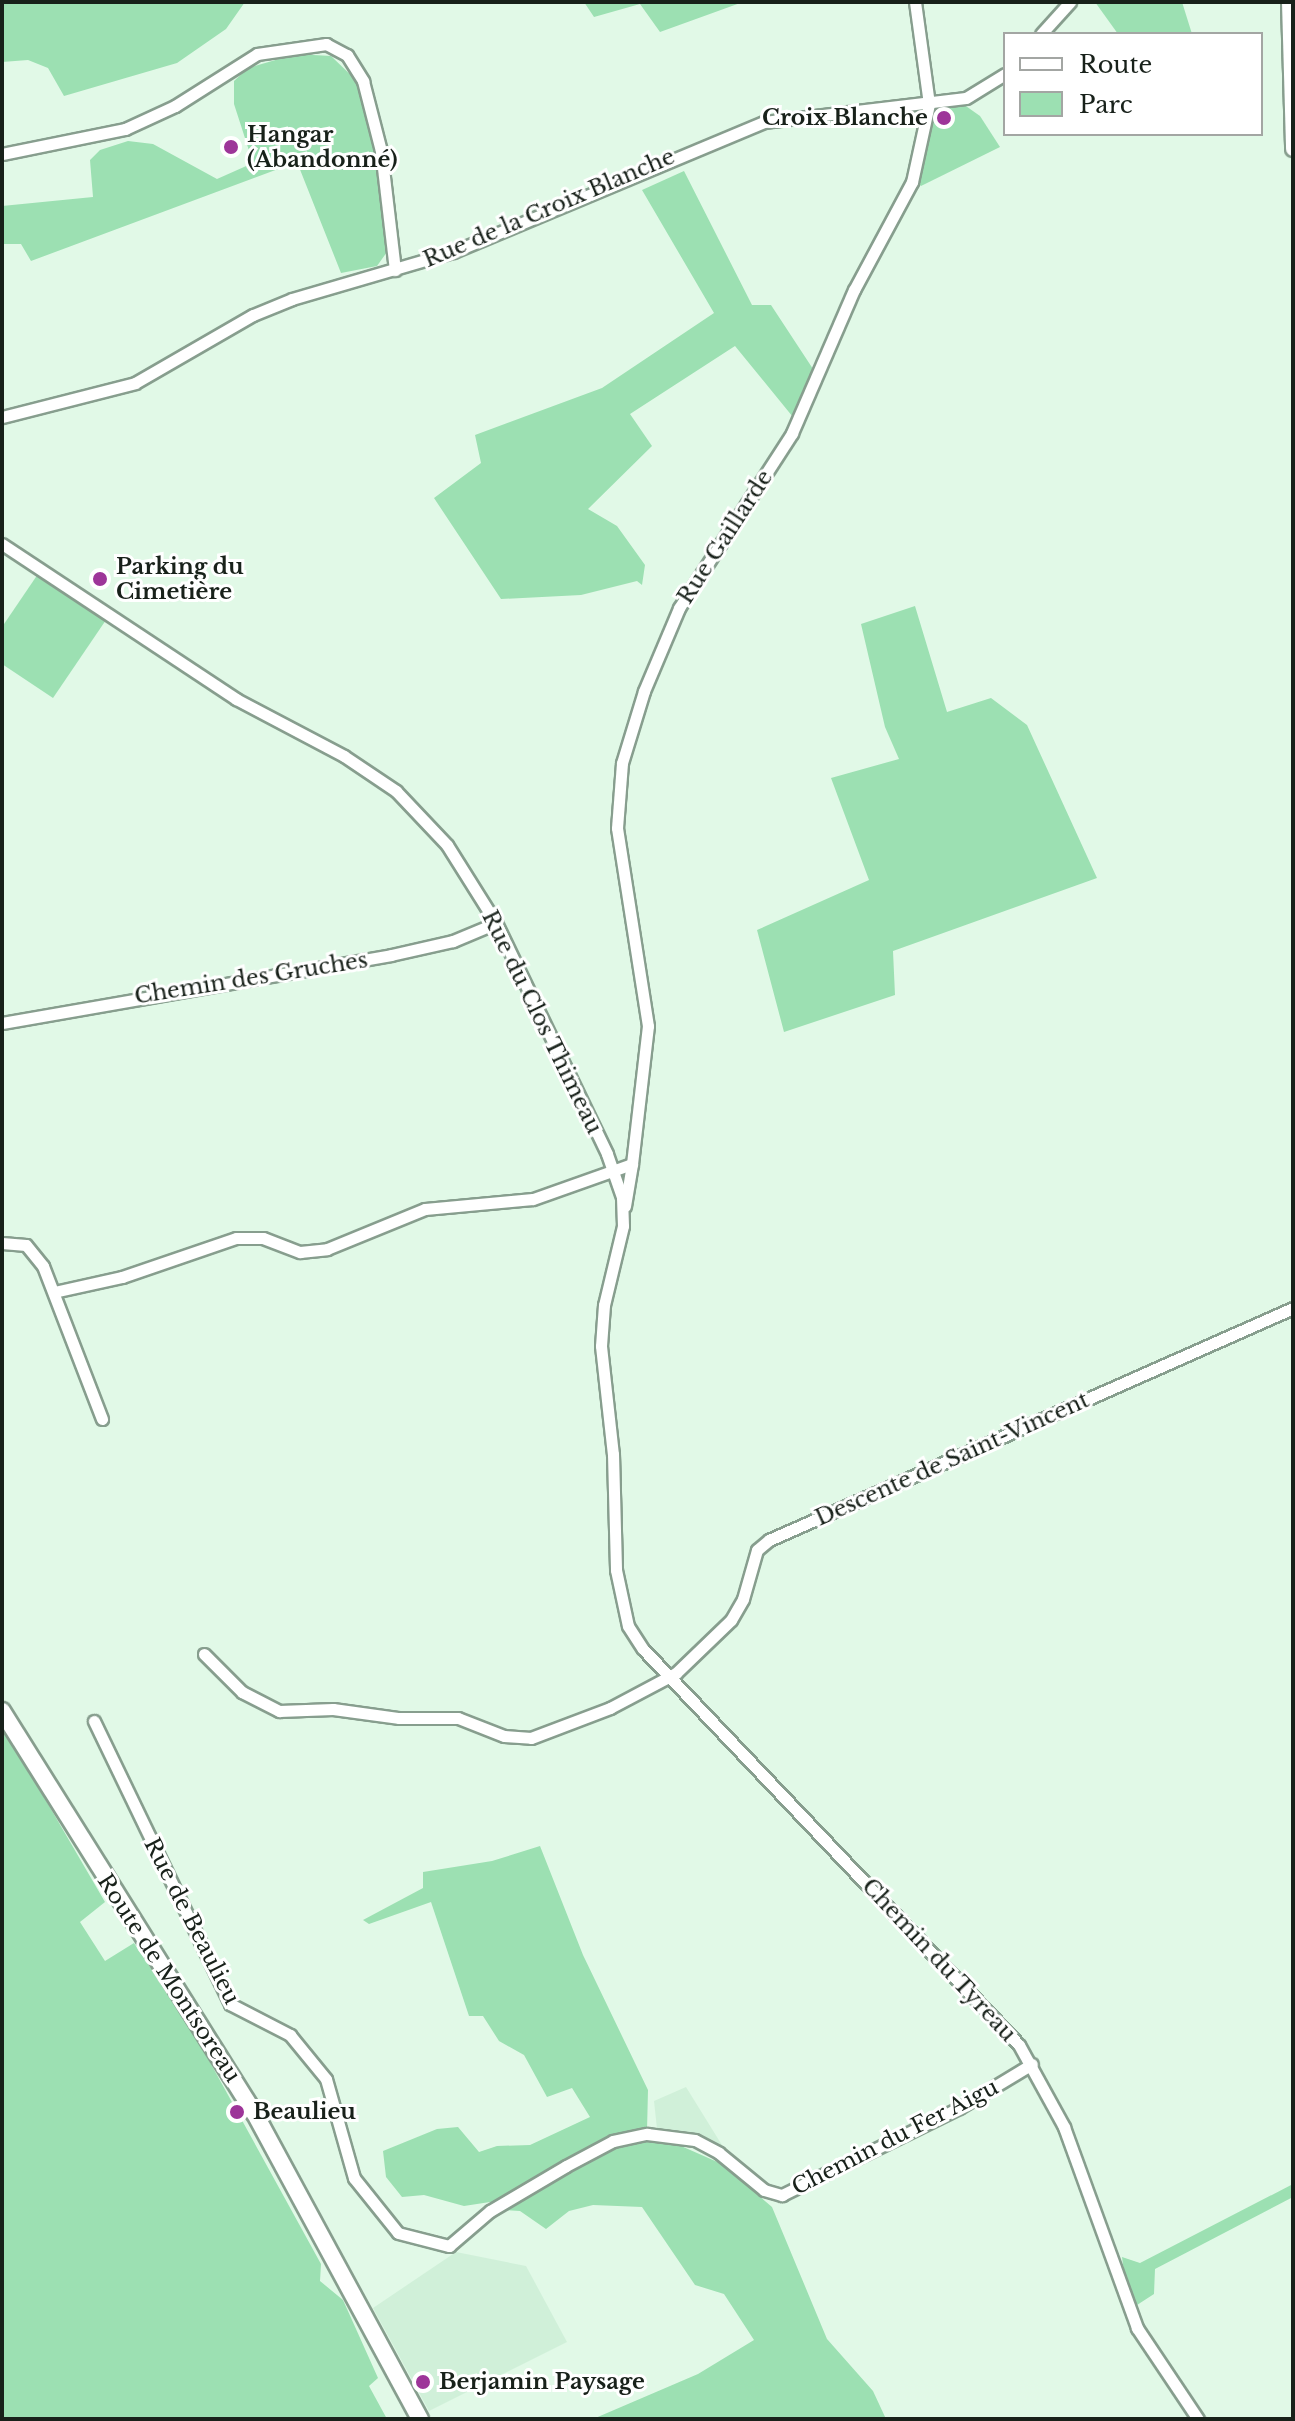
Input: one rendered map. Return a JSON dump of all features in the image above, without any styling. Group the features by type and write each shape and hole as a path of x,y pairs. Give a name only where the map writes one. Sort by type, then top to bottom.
{"main road":[{"name":"Route de Montsoreau","path":"2,1711 243,2093 420,2419"}],"street":[{"path":"915,2 929,104"},
{"path":"1043,32 1070,2"},
{"path":"1289,2 1293,149"},
{"path":"2,154 125,129 175,106 257,54 298,44 326,44 347,55 363,81 381,151 395,270"},
{"name":"Rue de la Croix Blanche","path":"2,417 135,383 253,315 453,252 764,122 929,104 982,93 1003,76"},
{"name":"Rue Gaillarde","path":"624,1210 648,1026 617,828 619,784 630,733 683,599 792,433 854,290 909,191 929,104"},
{"name":"Rue du Clos Thimeau","path":"2,544 236,699 344,756 396,791 447,845 496,923 614,1171 624,1210 602,1326 616,1570 628,1626 671,1676"},
{"name":"Chemin des Gruches","path":"2,1023 391,955 453,941 496,923"},
{"path":"54,1292 122,1277 236,1238 263,1238 300,1252 327,1249 425,1209 519,1202 632,1164"},
{"path":"2,1243 26,1245 54,1292 102,1419"},
{"name":"Descente de Saint-Vincent","path":"204,1654 242,1692 279,1711 333,1709 399,1718 458,1718 516,1739 610,1708 671,1676 731,1620 743,1599 757,1550 769,1540 1293,1308"},
{"name":"Chemin du Tyreau","path":"671,1676 1000,2023 1032,2064 1064,2127 1137,2328 1198,2419"},
{"name":"Rue de Beaulieu","path":"94,1721 230,2004 290,2035 326,2079 359,2187 395,2230 423,2241"},
{"name":"Chemin du Fer Aigu","path":"423,2241 449,2246 504,2202 613,2141 639,2135 695,2140 719,2153 764,2190 782,2195 959,2108 1032,2064"}],"shaded area":[{"path":"686,2087 725,2150 688,2132 657,2129 654,2101"},
{"path":"456,2252 526,2266 567,2342 429,2411 373,2308"}],"green space":[{"path":"2,2 245,2 226,29 177,63 64,96 48,68 28,60 2,62"},
{"path":"584,2 743,2 660,32 640,4 594,17"},
{"path":"1095,2 1182,2 1191,32 1117,32"},
{"path":"296,54 331,56 358,82 375,147 387,252 377,266 341,273 297,162 31,261 21,244 2,244 2,206 93,197 90,160 100,150 128,141 153,144 217,179 253,163 234,104 234,81 248,68"},
{"path":"963,104 980,116 1000,147 921,186 917,183 932,118 939,110"},
{"path":"684,171 752,305 771,305 815,372 797,422 735,346 630,414 652,446 588,509 617,526 645,565 642,585 637,581 581,595 501,599 434,498 481,463 475,435 602,388 714,313 642,190"},
{"path":"40,571 108,617 53,698 2,664 2,627"},
{"path":"915,606 947,712 991,698 1027,725 1097,878 893,951 895,995 784,1032 757,930 869,880 831,778 899,759 885,727 861,624"},
{"path":"2,1725 105,1902 80,1922 105,1961 134,1943 195,2035 321,2264 320,2281 343,2300 378,2378 369,2386 387,2419 2,2419"},
{"path":"540,1846 583,1955 648,2090 647,2131 722,2164 772,2207 827,2339 873,2391 886,2419 593,2419 698,2374 754,2340 724,2294 695,2285 642,2207 593,2205 569,2211 546,2229 520,2211 501,2210 490,2202 464,2206 424,2195 402,2197 386,2177 383,2151 437,2129 458,2127 479,2152 497,2146 530,2145 590,2117 572,2088 547,2097 524,2055 499,2041 483,2016 469,2016 431,1902 369,1924 363,1920 423,1888 423,1872 492,1861"},
{"path":"1293,2184 1293,2197 1155,2269 1154,2294 1137,2305 1126,2288 1122,2257 1140,2263"}],"place":[{"name":"Croix Blanche","path":"944,118"},
{"name":"Hangar (Abandonné)","path":"231,147"},
{"name":"Parking du Cimetière","path":"100,579"},
{"name":"Beaulieu","path":"237,2112"},
{"name":"Berjamin Paysage","path":"423,2382"}]}
